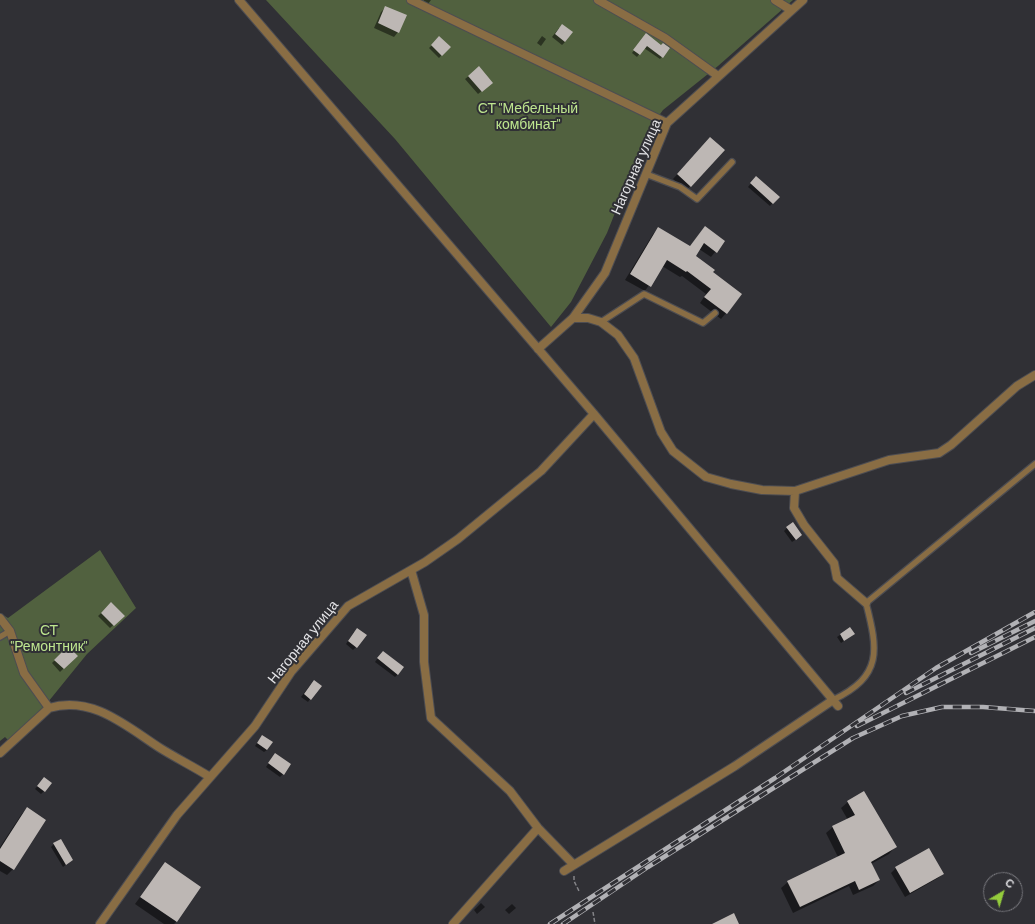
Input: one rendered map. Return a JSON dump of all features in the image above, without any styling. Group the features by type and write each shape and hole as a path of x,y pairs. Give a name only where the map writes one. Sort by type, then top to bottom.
{"street":[{"path":"239,0 594,414 836,703 564,871"},
{"path":"412,0 667,123"},
{"path":"598,0 665,38 718,76"},
{"path":"775,0 791,10"},
{"name":"Нагорная улица","path":"538,349 573,318 605,273 667,123 803,0"},
{"path":"573,318 588,318 601,322 618,334 634,358 661,432 673,451 706,477 762,490 794,491 889,460 939,453 951,445 1017,386 1035,375"},
{"name":"Нагорная улица","path":"100,924 177,814 255,726 291,672 348,606 411,570 458,538 541,471 594,414"},
{"path":"794,491 794,508 804,525 834,563 837,578 866,603"},
{"path":"411,570 424,615 424,662 431,718 510,791 538,828 574,865"},
{"path":"0,618 10,631 24,673 49,708"},
{"path":"0,752 49,708 63,704 76,704 94,709 116,719 159,747 210,777"},
{"path":"453,924 538,828"}],"lane":[{"path":"646,174 680,187 697,198 732,162"},
{"path":"601,322 644,294 702,323 715,313"},
{"path":"836,703 867,677 874,659 872,631 866,603 1035,464"},
{"path":"0,637 10,631"}],"path":[{"path":"574,865 574,881 579,890"},
{"path":"593,912 595,924"}],"green space":[{"name":"СТ \"Мебельный комбинат\"","path":"266,0 793,0 718,66 663,110 647,132 607,233 571,302 551,327 395,139"},
{"name":"СТ \"Ремонтник\"","path":"100,550 136,608 87,654 44,707 9,741 5,737 0,741 0,613 8,618"}],"building":[{"path":"385,6 407,15 399,33 378,23"},
{"path":"562,24 573,32 565,42 555,34"},
{"path":"646,33 661,45 663,43 670,48 663,58 647,46 640,55 633,50"},
{"path":"439,36 451,47 442,56 431,45"},
{"path":"479,66 493,83 482,92 468,76"},
{"path":"710,137 725,150 691,187 677,174"},
{"path":"756,176 780,197 773,204 750,183"},
{"path":"705,226 725,241 717,253 704,243 696,256 715,270 713,272 742,294 727,314 704,297 711,289 687,271 686,272 667,260 651,287 630,274 658,227 690,246"},
{"path":"793,522 802,535 796,540 786,527"},
{"path":"111,602 125,616 114,626 101,613"},
{"path":"850,627 855,634 844,641 840,634"},
{"path":"357,628 367,635 357,648 348,641"},
{"path":"68,646 78,656 64,669 54,660"},
{"path":"383,651 404,667 398,675 377,658"},
{"path":"314,680 322,686 311,700 304,694"},
{"path":"262,735 273,742 267,750 257,743"},
{"path":"275,753 291,764 284,775 268,763"},
{"path":"44,777 52,783 45,792 37,786"},
{"path":"864,791 897,847 871,862 880,880 859,890 855,881 800,907 787,881 845,853 832,826 855,815 847,801"},
{"path":"27,807 46,820 14,870 0,861 0,849"},
{"path":"61,839 73,860 66,865 53,843"},
{"path":"929,848 944,874 910,893 895,867"},
{"path":"165,862 201,887 177,922 140,897"},
{"path":"734,913 739,924 712,924"}],"railway":[{"path":"550,924 775,778 936,668 1035,612"},
{"path":"971,653 1035,621"},
{"path":"906,693 1035,628"},
{"path":"857,726 1035,637"},
{"path":"563,924 648,867 853,738 902,716 942,707 983,707 1035,711"}]}
